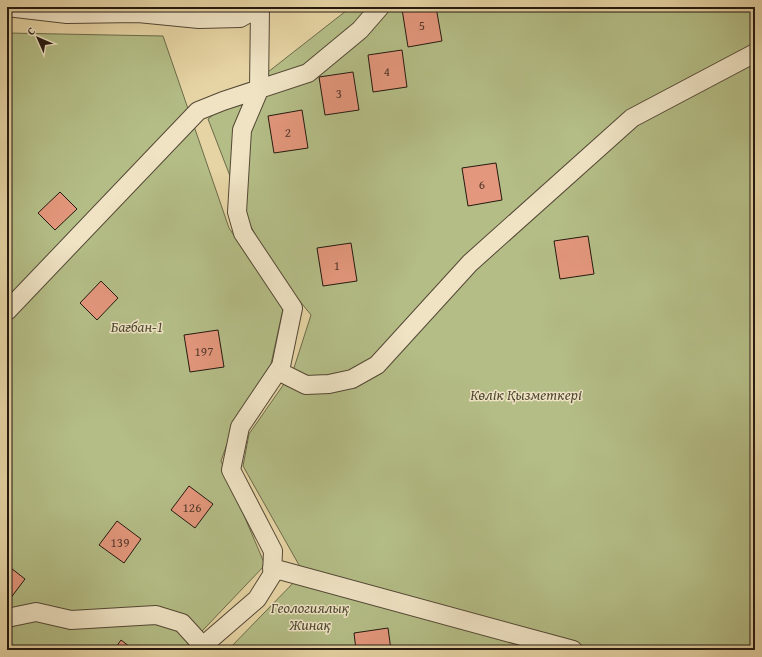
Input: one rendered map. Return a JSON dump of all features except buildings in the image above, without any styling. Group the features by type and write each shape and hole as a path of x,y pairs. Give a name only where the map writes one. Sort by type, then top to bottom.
{"street":[{"path":"7,21 14,8 67,14 138,12 199,18 240,18 260,7 259,90 242,130 237,212 243,233 293,308 281,366 240,427 231,470 273,551 272,576 257,599 200,648 182,623 156,615 71,620 36,612 7,618"},
{"path":"7,311 198,111 223,101 308,73 360,30 380,7"},
{"path":"278,371 306,385 329,384 352,379 377,365 470,263 632,118 755,53"},
{"path":"272,568 573,650"}],"green space":[{"name":"Көлік Қызметкері","path":"351,7 755,7 755,650 581,650 303,572 243,466 249,434 293,371 311,315 271,265 245,215 208,119"},
{"name":"Бағбан-1","path":"7,33 163,36 229,228 283,309 271,364 237,416 221,461 265,565 184,650 7,650"},
{"name":"Геологиялық Жинақ","path":"299,577 559,650 228,650"}]}
